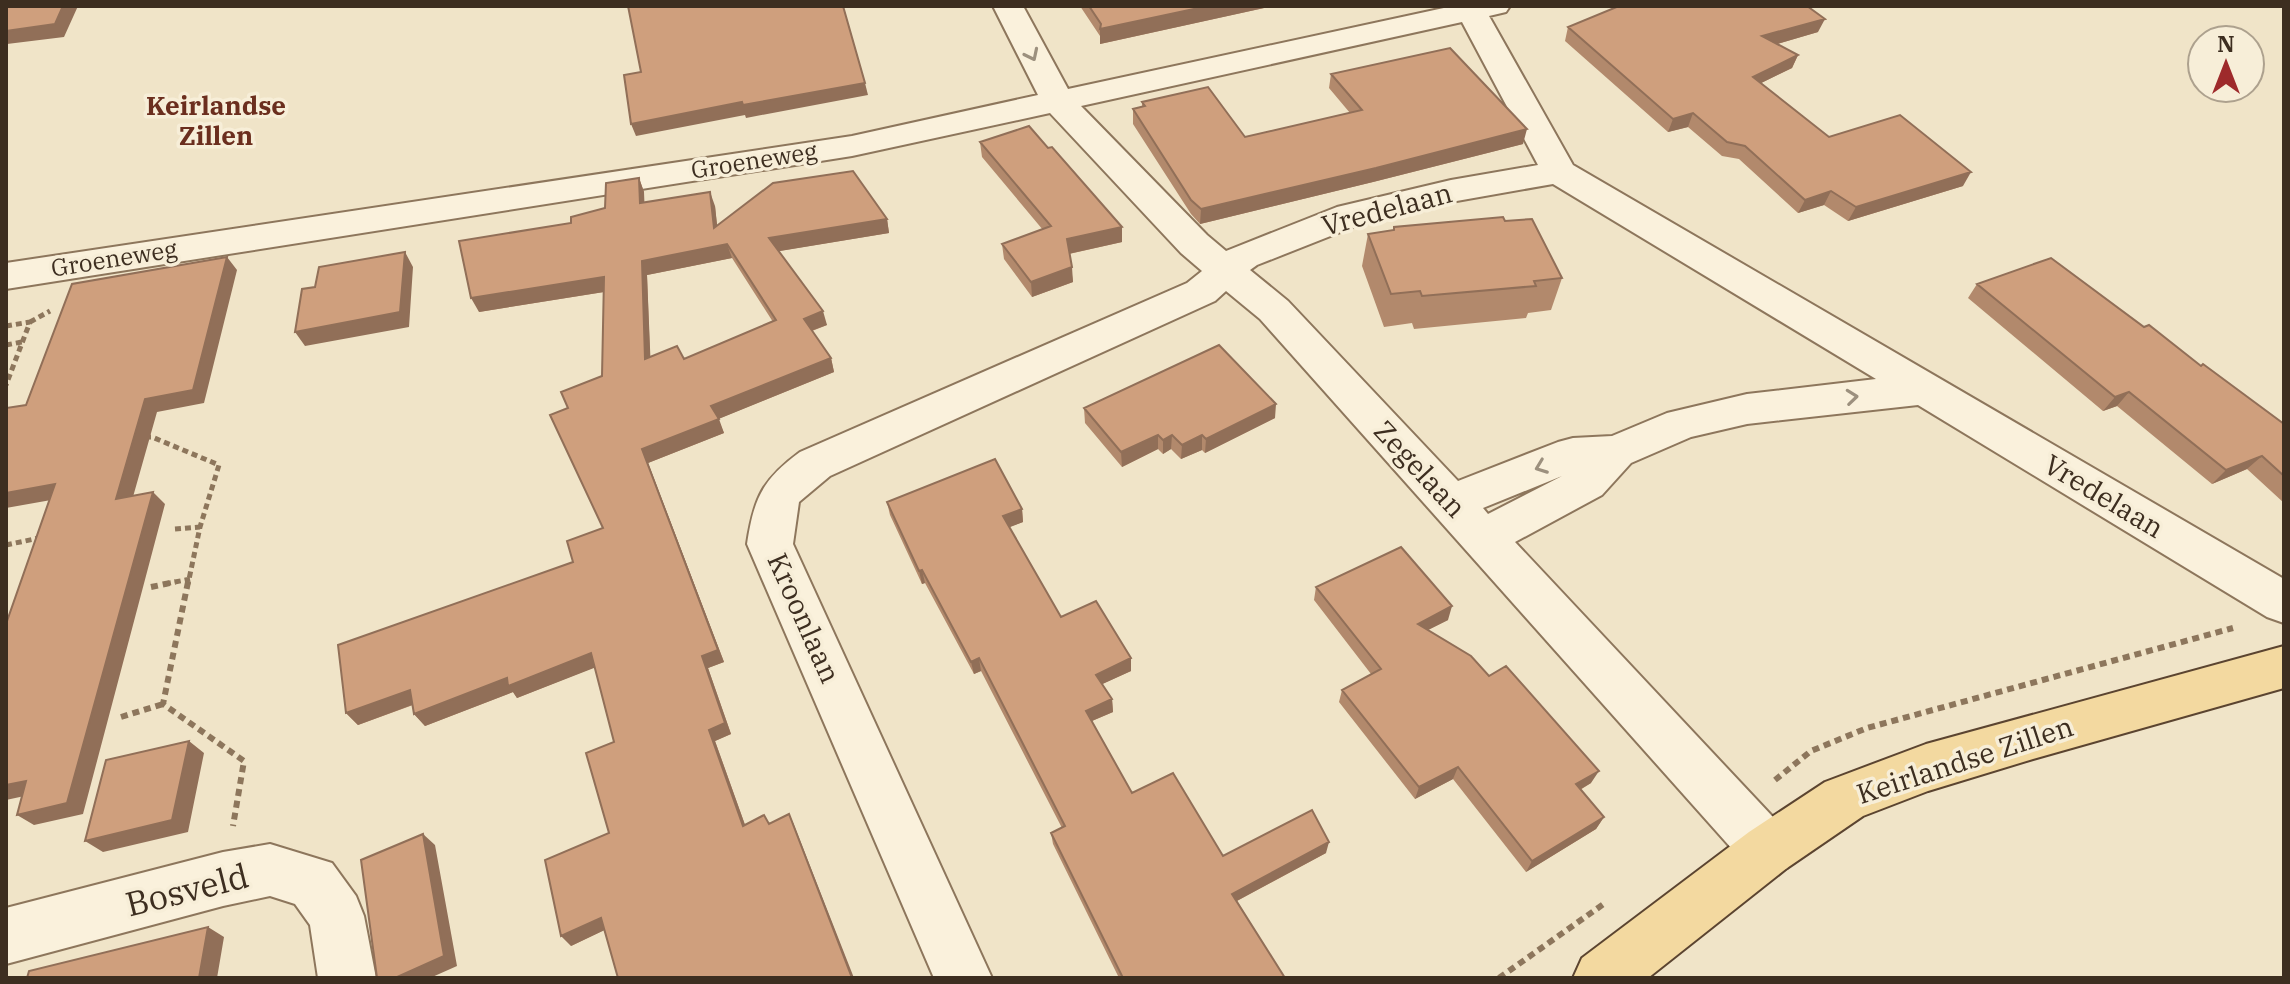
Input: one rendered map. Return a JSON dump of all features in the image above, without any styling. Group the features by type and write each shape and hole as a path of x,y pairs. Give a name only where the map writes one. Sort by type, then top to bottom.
{"main road":[{"name":"Keirlandse Zillen","path":"1602,978 1768,850 1844,799 1926,768 2284,667"}],"street":[{"name":"Zegelaan","path":"1008,6 1058,102 1194,244 1274,310 1768,850"},
{"name":"Groeneweg","path":"6,276 852,146 1483,9"},
{"path":"1483,9 1559,172"},
{"name":"Vredelaan","path":"1224,271 1244,256 1350,215 1451,191 1559,172 2284,603"},
{"name":"Kroonlaan","path":"963,978 770,544 776,500 786,485 815,464 1201,292 1224,271"},
{"path":"1747,409 1858,349"},
{"path":"1451,502 1573,454 1616,452 1682,424 1747,409 1925,389"},
{"path":"1483,538 1587,483 1616,452"},
{"name":"Bosveld","path":"6,936 223,879 270,870 313,882 336,916 347,978"}],"path":[{"path":"182,6 204,6"},
{"path":"6,326 30,322 6,385"},
{"path":"6,345 23,342"},
{"path":"139,438 152,437 219,465 200,527 163,704"},
{"path":"175,529 200,527"},
{"path":"6,545 47,536"},
{"path":"151,587 190,579"},
{"path":"121,717 163,704"},
{"path":"163,704 244,761 223,879"}],"building":[{"path":"6,6 63,6 55,24 6,31"},
{"path":"628,6 843,6 865,83 743,105 742,102 631,124 624,75 641,72"},
{"path":"1089,6 1208,6 1100,29 1101,24"},
{"path":"1619,6 1807,6 1825,19 1762,36 1798,55 1753,77 1829,137 1900,115 1971,172 1856,207 1831,191 1805,200 1745,146 1727,142 1693,113 1673,119 1568,27"},
{"path":"1450,48 1527,129 1201,209 1191,200 1133,109 1145,106 1142,102 1208,87 1245,137 1362,110 1331,74"},
{"path":"1029,126 1048,148 1052,147 1122,227 1067,239 1072,267 1031,282 1002,244 1051,226 980,142"},
{"path":"853,171 887,219 769,238 823,311 804,319 831,358 711,406 719,419 642,449 718,650 702,656 725,723 709,730 743,826 764,815 769,824 789,814 852,978 618,978 601,918 561,936 545,860 609,833 586,753 614,742 591,653 508,686 507,678 414,714 410,690 346,713 338,645 573,562 567,541 603,528 550,415 568,408 561,392 602,376 604,277 471,298 459,241 571,223 571,217 605,208 606,183 639,178 640,203 710,192 714,228 773,183","holes":["727,244 776,320 684,359 677,346 645,359 642,261"]},
{"path":"1503,217 1505,221 1532,219 1562,278 1534,281 1536,286 1422,296 1420,291 1391,294 1368,234 1394,230 1394,227"},
{"path":"405,252 400,312 295,332 302,289 315,287 319,267"},
{"path":"227,257 193,390 145,399 116,499 153,492 67,803 17,815 26,781 6,785 6,624 55,484 6,493 6,408 26,405 72,284"},
{"path":"2051,258 2284,424 2284,476 2262,456 2226,470 2129,392 2115,397 1977,284"},
{"path":"1219,345 1276,404 1206,439 1202,435 1182,445 1172,435 1163,440 1158,435 1121,452 1084,408"},
{"path":"995,459 1022,509 1003,516 1061,617 1096,601 1131,658 1096,675 1112,699 1086,711 1132,793 1173,773 1223,856 1312,810 1329,842 1232,894 1285,978 1123,978 1051,833 1065,826 979,658 971,662 922,570 919,571 887,502"},
{"path":"1401,547 1452,606 1418,624 1471,656 1489,676 1506,666 1599,771 1576,784 1604,817 1532,861 1458,767 1419,787 1342,690 1381,669 1316,587"},
{"path":"189,741 172,820 85,841 106,760"},
{"path":"423,834 444,956 395,978 377,978 361,860"},
{"path":"208,927 199,978 27,978 29,971"}],"district":[{"name":"Keirlandse Zillen","path":"216,121"}]}
